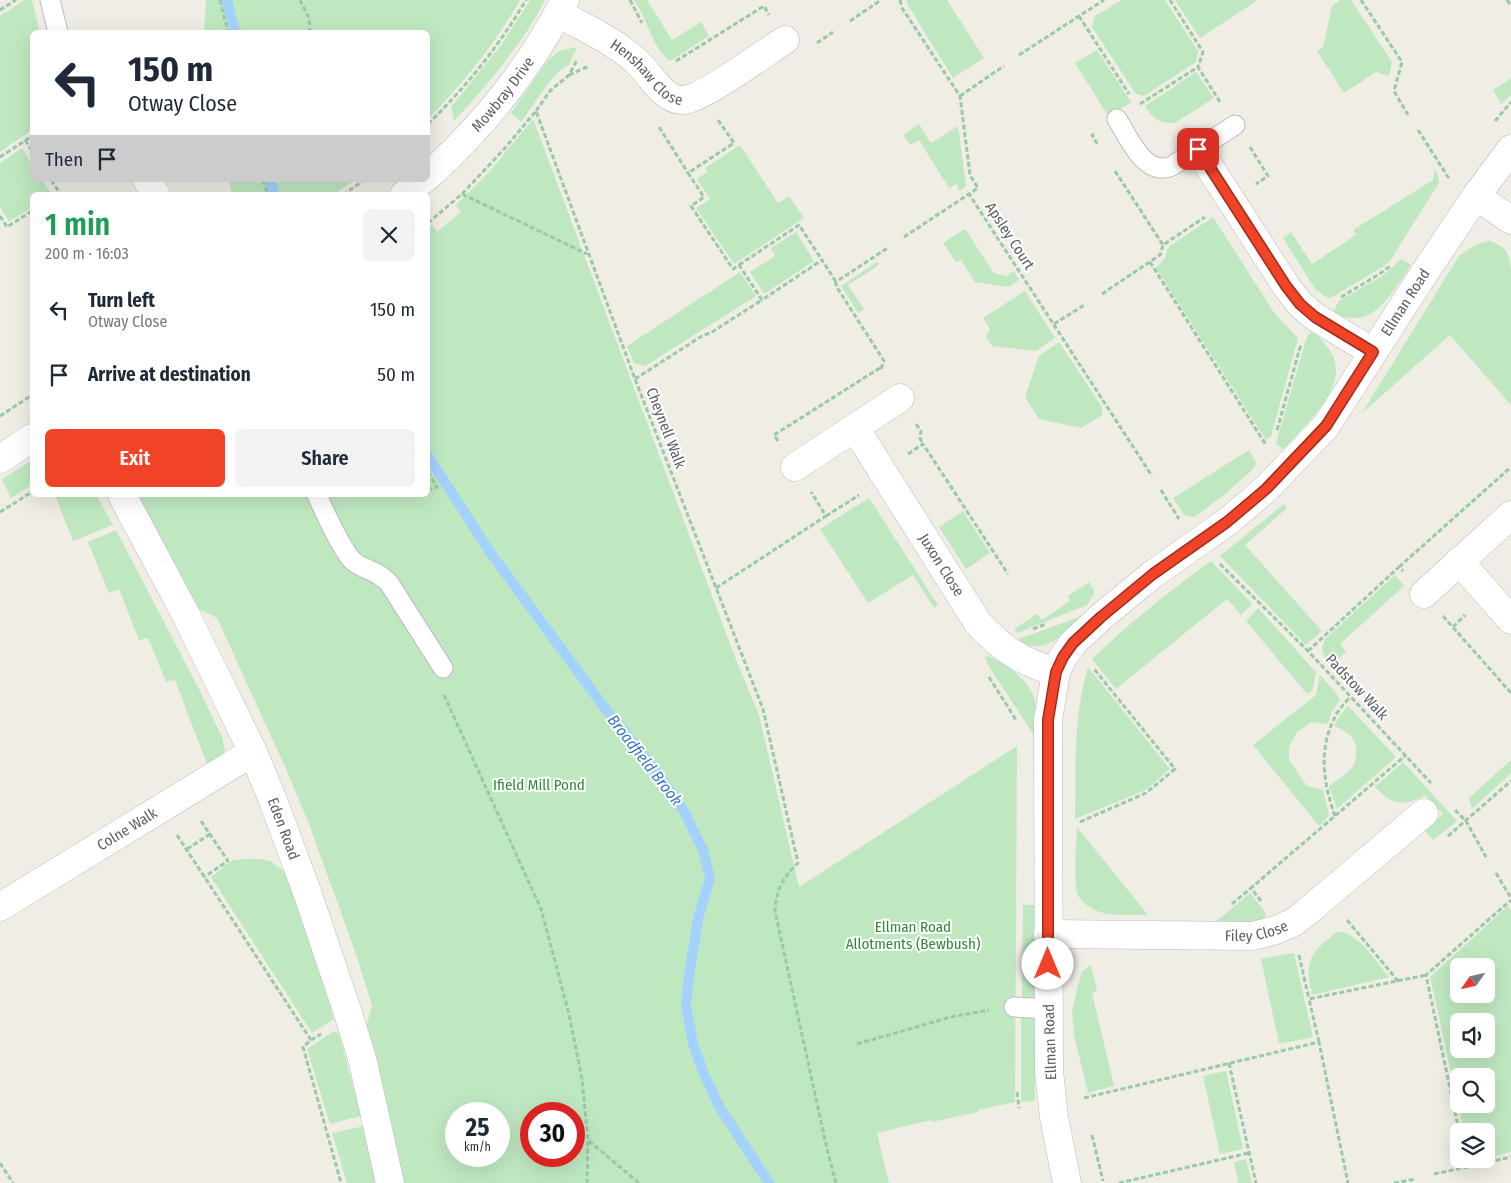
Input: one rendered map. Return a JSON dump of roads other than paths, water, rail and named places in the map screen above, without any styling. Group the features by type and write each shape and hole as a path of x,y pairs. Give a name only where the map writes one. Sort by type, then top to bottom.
{"street":[{"name":"Henshaw Close","path":"561,6 641,65 668,96 685,100 701,95 785,40"},
{"name":"Mowbray Drive","path":"430,174 479,125 504,94 525,66 561,6"},
{"path":"1198,149 1286,286 1300,304 1315,317 1373,352"},
{"name":"Ellman Road","path":"1067,1183 1054,1117 1049,1071 1048,720 1056,672 1063,657 1073,643 1101,617 1146,580 1227,522 1266,489 1326,426 1476,196 1511,149"},
{"path":"408,192 420,182"},
{"path":"1476,196 1511,220"},
{"path":"795,467 900,398"},
{"name":"Juxon Close","path":"855,428 978,623 998,644 1010,653 1037,667 1056,672"},
{"path":"0,459 30,439"},
{"name":"Eden Road","path":"123,497 187,617 252,752 295,859 364,1062 390,1183"},
{"path":"1424,594 1511,515"},
{"path":"1459,561 1511,620"},
{"name":"Colne Walk","path":"0,907 252,752"},
{"name":"Filey Close","path":"1048,934 1253,936 1281,928 1294,922 1308,911 1424,813"}],"lane":[{"path":"50,0 58,30"},
{"path":"1117,119 1140,155 1149,165 1155,168 1166,168 1235,125"},
{"path":"318,497 345,552 352,560 381,575 389,584 443,668"},
{"path":"1014,1007 1048,1009"}],"waterway":[{"name":"Broadfield Brook","path":"227,0 234,30"},
{"name":"Broadfield Brook","path":"271,182 274,192"},
{"name":"Broadfield Brook","path":"430,459 490,552 604,707 657,772 684,811 703,850 710,878 698,919 686,1005 693,1044 719,1106 769,1183"}],"park label":[{"name":"Ifield Mill Pond","path":"539,785"},
{"name":"Ellman Road Allotments (Bewbush)","path":"913,936"}]}
